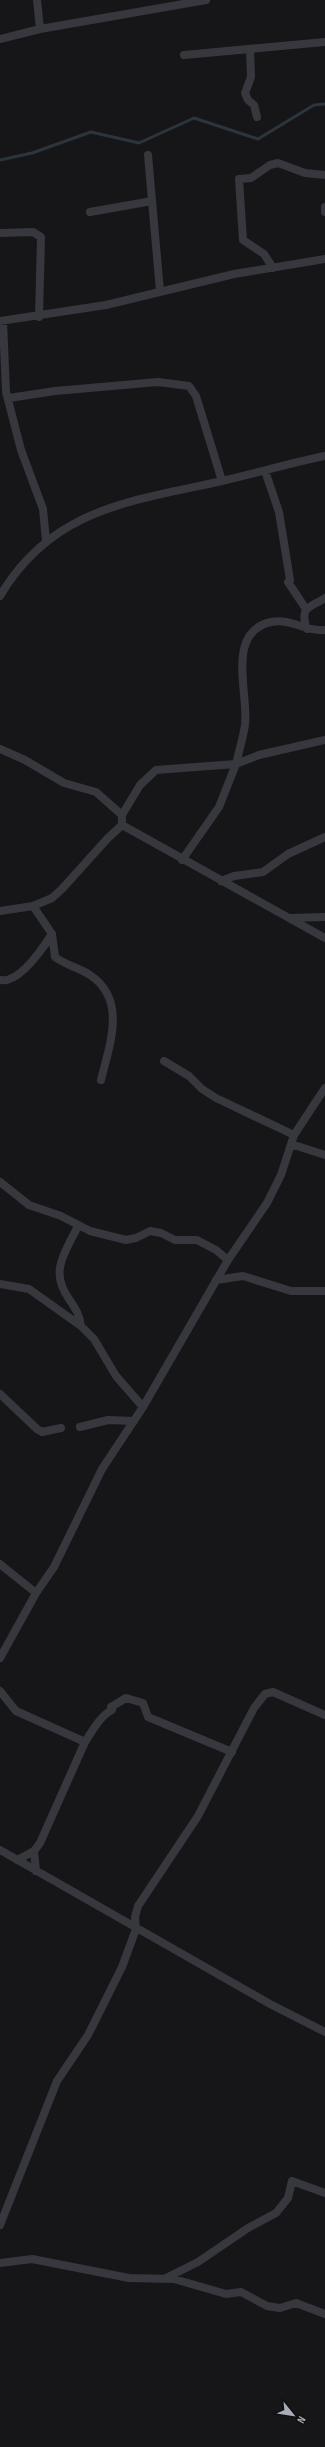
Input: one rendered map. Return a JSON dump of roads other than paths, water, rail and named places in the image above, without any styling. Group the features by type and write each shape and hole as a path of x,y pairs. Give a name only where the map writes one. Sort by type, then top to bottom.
{"street":[{"path":"37,0 40,29"},
{"path":"0,39 40,29 206,0"},
{"path":"184,55 325,42"},
{"path":"250,49 251,77 245,93 248,100 254,105 257,117"},
{"path":"148,155 160,291"},
{"path":"273,268 264,254 243,240 239,179 251,178 270,165 278,163 305,173 325,174"},
{"path":"90,212 152,200"},
{"path":"325,207 325,212"},
{"path":"0,233 33,232 41,237 39,317"},
{"path":"46,541 43,509 21,450 5,394 1,321 39,317 106,305 234,274 325,259"},
{"path":"5,394 158,382 189,386 196,396 222,481"},
{"path":"0,596 12,576 46,541 61,530 128,501 265,471 287,463 325,456"},
{"path":"265,471 279,512 290,580 288,582 306,609"},
{"path":"307,629 304,613 306,609 325,598"},
{"path":"182,860 219,807 236,764 245,724 243,660 247,639 251,632 270,622 292,623 307,629 325,630"},
{"path":"0,912 33,906 52,898 62,889 106,839 122,825 122,815 140,785 156,770 236,764 253,756 325,740"},
{"path":"0,749 25,760 64,783 96,792 122,815"},
{"path":"122,825 182,860 325,938"},
{"path":"222,881 234,876 263,872 288,854 325,837"},
{"path":"33,906 52,934 55,956 97,981 112,1005 114,1024 101,1080"},
{"path":"290,918 325,917"},
{"path":"0,980 16,976 32,962 52,934"},
{"path":"164,1061 189,1076 202,1089 216,1098 294,1135"},
{"path":"0,1658 36,1593 54,1567 102,1469 143,1407 228,1260 276,1186 294,1135 325,1088"},
{"path":"290,1144 325,1154"},
{"path":"0,1182 29,1205 61,1216 90,1231 126,1240 136,1238 150,1231 161,1233 175,1240 197,1240 216,1250 228,1260"},
{"path":"78,1226 58,1273 61,1288 79,1315 81,1326"},
{"path":"216,1280 244,1276 291,1291 325,1291"},
{"path":"0,1284 29,1289 81,1326 94,1340 116,1376 143,1407"},
{"path":"0,1394 42,1432 61,1428"},
{"path":"80,1427 102,1421 134,1421"},
{"path":"0,1564 36,1593"},
{"path":"0,1691 16,1711 85,1742"},
{"path":"0,2225 57,2081 71,2062 108,1999 132,1944 136,1929 135,1917 138,1906 198,1816 254,1708 267,1692 280,1693 325,1715"},
{"path":"17,1860 34,1851 45,1834 85,1742 104,1715 112,1710 111,1707 126,1698 143,1703 148,1717 232,1752"},
{"path":"0,1850 136,1929 270,2004 325,2032"},
{"path":"34,1851 36,1871"},
{"path":"163,2280 198,2262 248,2228 276,2213 288,2198 292,2181 325,2194"},
{"path":"0,2263 32,2259 129,2278 197,2284 226,2294 241,2292 267,2306 280,2308 296,2303 324,2314"}],"waterway":[{"path":"0,160 32,153 91,132 139,143 194,118 258,139 314,105 325,104"}]}
